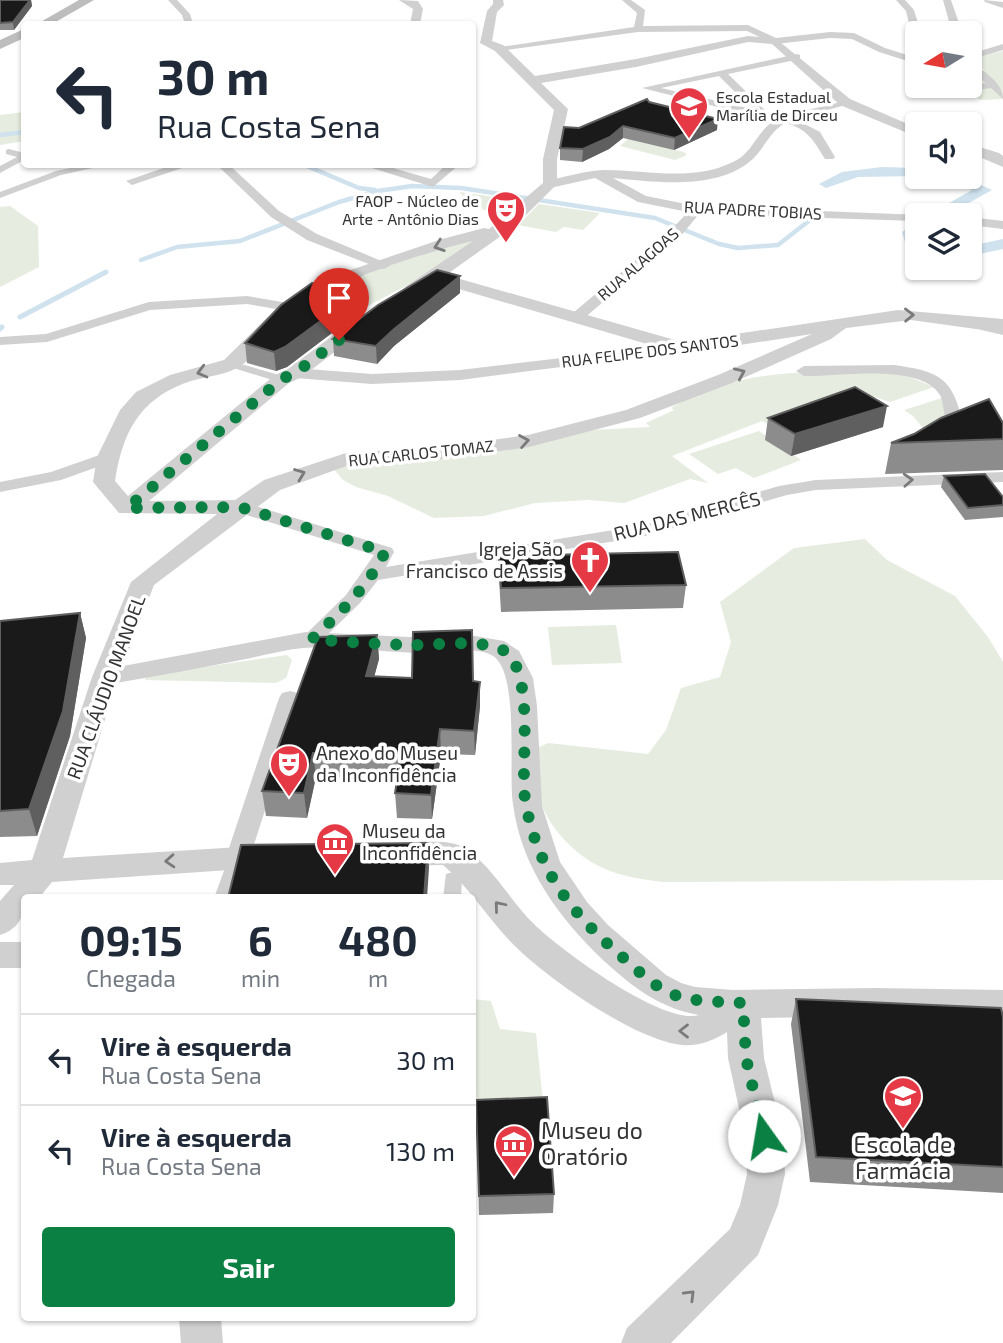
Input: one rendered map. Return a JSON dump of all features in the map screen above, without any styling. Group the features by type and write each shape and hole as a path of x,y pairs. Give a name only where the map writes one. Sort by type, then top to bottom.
{"main road":[{"path":"48,21 85,1"},
{"path":"0,45 21,34"}],"street":[{"path":"172,0 186,14 188,21"},
{"path":"404,0 414,3 418,9 416,21"},
{"path":"486,43 492,10 499,5 498,0"},
{"path":"626,0 642,12 638,29"},
{"path":"900,0 911,10 914,21"},
{"path":"947,0 953,21"},
{"path":"988,0 1003,5"},
{"path":"499,48 638,29 735,30 748,27 775,41 797,57 845,102 905,128"},
{"path":"534,80 636,63 748,39 775,41 847,35 860,37 882,50 905,57"},
{"path":"476,42 499,48 561,109 547,187"},
{"path":"982,43 1000,46"},
{"path":"982,53 1000,46"},
{"path":"797,57 647,88 787,119 811,130 821,140 829,157"},
{"path":"721,73 762,113"},
{"path":"982,76 995,85 1003,96"},
{"path":"982,87 995,85"},
{"path":"550,167 597,174 670,178 710,174 738,165 756,150 765,133 787,119 845,102"},
{"path":"0,156 21,150"},
{"path":"9,152 21,158"},
{"path":"982,152 1003,163"},
{"path":"0,170 21,159"},
{"path":"0,195 68,168"},
{"path":"132,181 176,168"},
{"path":"225,168 275,214 312,237 384,265"},
{"path":"379,168 433,183 447,168"},
{"path":"400,298 435,277 502,227 547,187 597,174"},
{"name":"RUA PADRE TOBIAS","path":"597,174 642,199 696,210 905,216"},
{"name":"RUA ALAGOAS","path":"578,316 679,230 696,210"},
{"path":"786,226 802,212"},
{"path":"982,222 1003,225"},
{"path":"231,364 288,307 347,275 502,227"},
{"path":"435,277 578,316 681,348"},
{"path":"0,341 47,338 149,306 247,300 288,307"},
{"path":"127,508 289,376 374,313"},
{"name":"RUA FELIPE DOS SANTOS","path":"289,376 372,379 460,375 681,348 911,314 934,316 1003,331"},
{"name":"RUA CARLOS TOMAZ","path":"240,507 272,485 349,458 427,455 529,440 633,414 726,379 824,335 842,323"},
{"path":"978,325 1003,324"},
{"path":"289,376 231,364 177,379 143,396 130,410 108,457 104,482 127,508 240,507 385,552 373,575 354,600 312,639"},
{"path":"804,371 890,369 939,384 948,390 953,416 927,445"},
{"path":"0,487 55,476 108,457"},
{"path":"816,485 891,464"},
{"name":"RUA DAS MERCÊS","path":"373,575 646,530 785,490 816,485 1003,477"},
{"name":"RUA CLÁUDIO MANOEL","path":"44,870 105,677 143,582 240,507"},
{"path":"105,677 312,639 362,643 478,645 502,649 518,673 525,711 523,768 531,824 540,852 553,880 575,913 656,986 694,1000 743,1003 876,1001 1003,1004"},
{"path":"224,894 290,698"},
{"path":"357,855 450,854 471,872 520,931 564,970 672,1031 694,1032 718,1023 743,1003"},
{"path":"0,874 238,857 304,856"},
{"path":"24,894 44,870"},
{"path":"0,923 21,898"},
{"path":"0,955 21,955"},
{"path":"642,1343 744,1242 759,1205 766,1174 764,1136 746,1058 743,1003"},
{"path":"200,1321 202,1343"}],"shaded area":[{"path":"1003,51 1003,99 977,98 982,98 982,72 985,72 982,68 982,56"},
{"path":"21,112 21,142 0,145 0,115"},
{"path":"628,139 684,152 687,155 675,160 620,146"},
{"path":"460,192 521,203 504,220 465,200"},
{"path":"539,204 600,213 583,230 564,227 556,232 518,225"},
{"path":"10,206 38,226 39,267 0,287 0,207"},
{"path":"473,239 474,242 427,275 360,310 328,286 378,267"},
{"path":"873,370 905,375 934,387 890,402 854,390 768,424 762,421 672,456 708,483 690,479 624,503 589,500 535,503 484,516 434,518 388,496 356,487 343,480 331,466 572,431 650,427 646,423 718,386 794,373"},
{"path":"942,398 946,415 928,434 913,416 904,410"},
{"path":"759,431 801,460 754,478 736,468 718,474 689,454"},
{"path":"865,539 887,560 955,596 988,637 1003,662 1003,880 662,882 630,877 604,869 564,840 545,813 539,798 533,750 548,743 648,754 666,730 681,688 720,677 731,642 720,602 794,548"},
{"path":"616,625 622,663 552,665 548,627"},
{"path":"287,655 292,660 286,678 276,683 145,680 147,675"},
{"path":"476,999 491,1001 500,1029 536,1033 544,1112 478,1115"}],"building":[{"path":"0,0 30,0 13,22 0,23"},
{"path":"647,99 649,102 718,119 675,138 623,126 610,137 583,149 560,148 564,127 579,128"},
{"path":"437,270 460,276 376,346 333,339 378,305"},
{"path":"312,283 360,292 285,347 274,352 245,343 281,305"},
{"path":"855,387 887,406 795,434 768,418"},
{"path":"989,399 1003,423 1003,439 891,443 914,434 941,418"},
{"path":"985,474 1003,497 1003,505 968,508 944,476"},
{"path":"678,552 686,585 501,588 499,556"},
{"path":"80,613 63,711 29,809 0,811 0,621"},
{"path":"472,630 473,681 480,682 474,731 440,729 431,795 395,793 401,756 313,753 304,793 262,791 318,637 377,635 366,676 412,678 413,632"},
{"name":"Museu da Inconfidência","path":"428,843 424,894 229,894 241,845"},
{"name":"Escola de Farmácia","path":"796,999 1001,1008 1003,1167 816,1157"},
{"name":"Museu do Oratório","path":"547,1097 554,1194 479,1196 476,1100"}],"waterway":[{"path":"0,135 21,132"},
{"path":"312,168 359,188 375,190"},
{"path":"826,184 858,173 905,172"},
{"path":"141,260 177,247 240,241 339,202 378,191 412,186 461,188 655,218 719,244 738,248 778,245 815,216"},
{"path":"959,203 984,190 982,189"},
{"path":"982,248 1003,244"},
{"path":"20,317 106,272"}],"place":[{"name":"Escola Estadual Marília de Dirceu","path":"689,140"},
{"name":"FAOP - Núcleo de Arte - Antônio Dias","path":"506,244"},
{"name":"Igreja São Francisco de Assis","path":"590,594"},
{"name":"Anexo do Museu da Inconfidência","path":"289,798"},
{"name":"Museu da Inconfidência","path":"335,876"},
{"name":"Escola de Farmácia","path":"903,1130"},
{"name":"Museu do Oratório","path":"514,1178"}],"route":[{"path":"339,340 295,373 282,379 127,508 240,507 385,552 373,575 354,600 312,639 414,645 478,645 502,649 518,673 525,711 523,768 526,799 540,852 553,880 575,913 590,929 656,986 694,1000 743,1003 746,1058 764,1136"}]}
